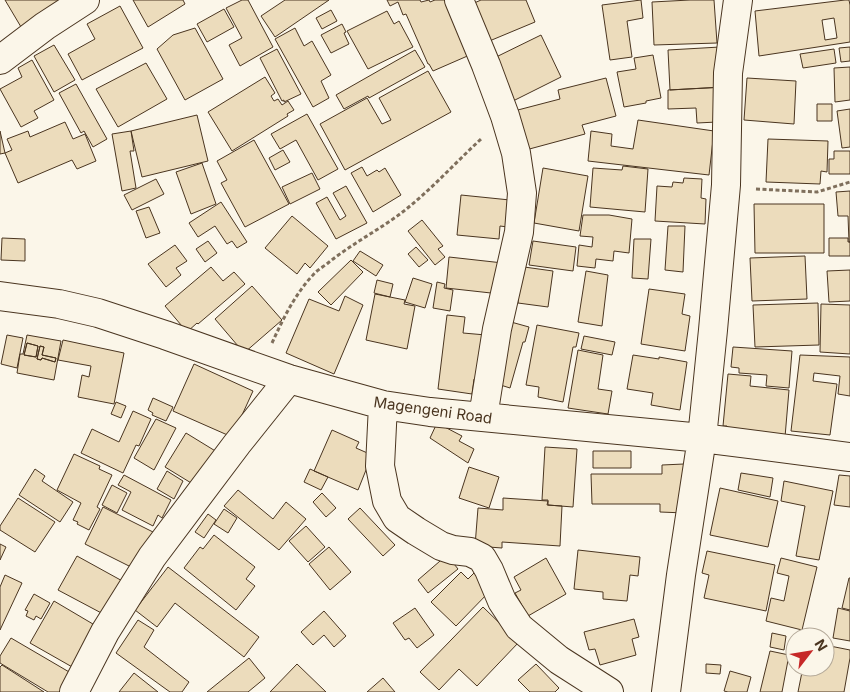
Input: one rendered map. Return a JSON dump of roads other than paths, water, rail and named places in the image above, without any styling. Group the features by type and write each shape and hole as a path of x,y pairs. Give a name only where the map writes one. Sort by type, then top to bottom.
{"street":[{"path":"0,60 45,26 85,0"},
{"path":"459,0 505,116 516,153 522,193 519,232 497,329 483,417"},
{"path":"666,692 702,438 726,185 728,73 738,0"},
{"name":"Magengeni Road","path":"0,296 59,304 98,313 289,379 383,405 430,412 702,438 850,457"},
{"path":"74,692 105,632 152,557 237,444 289,379"},
{"path":"383,405 380,466 387,501 397,518 441,546 470,552 482,558 502,601 519,627 559,660 609,692"}]}
